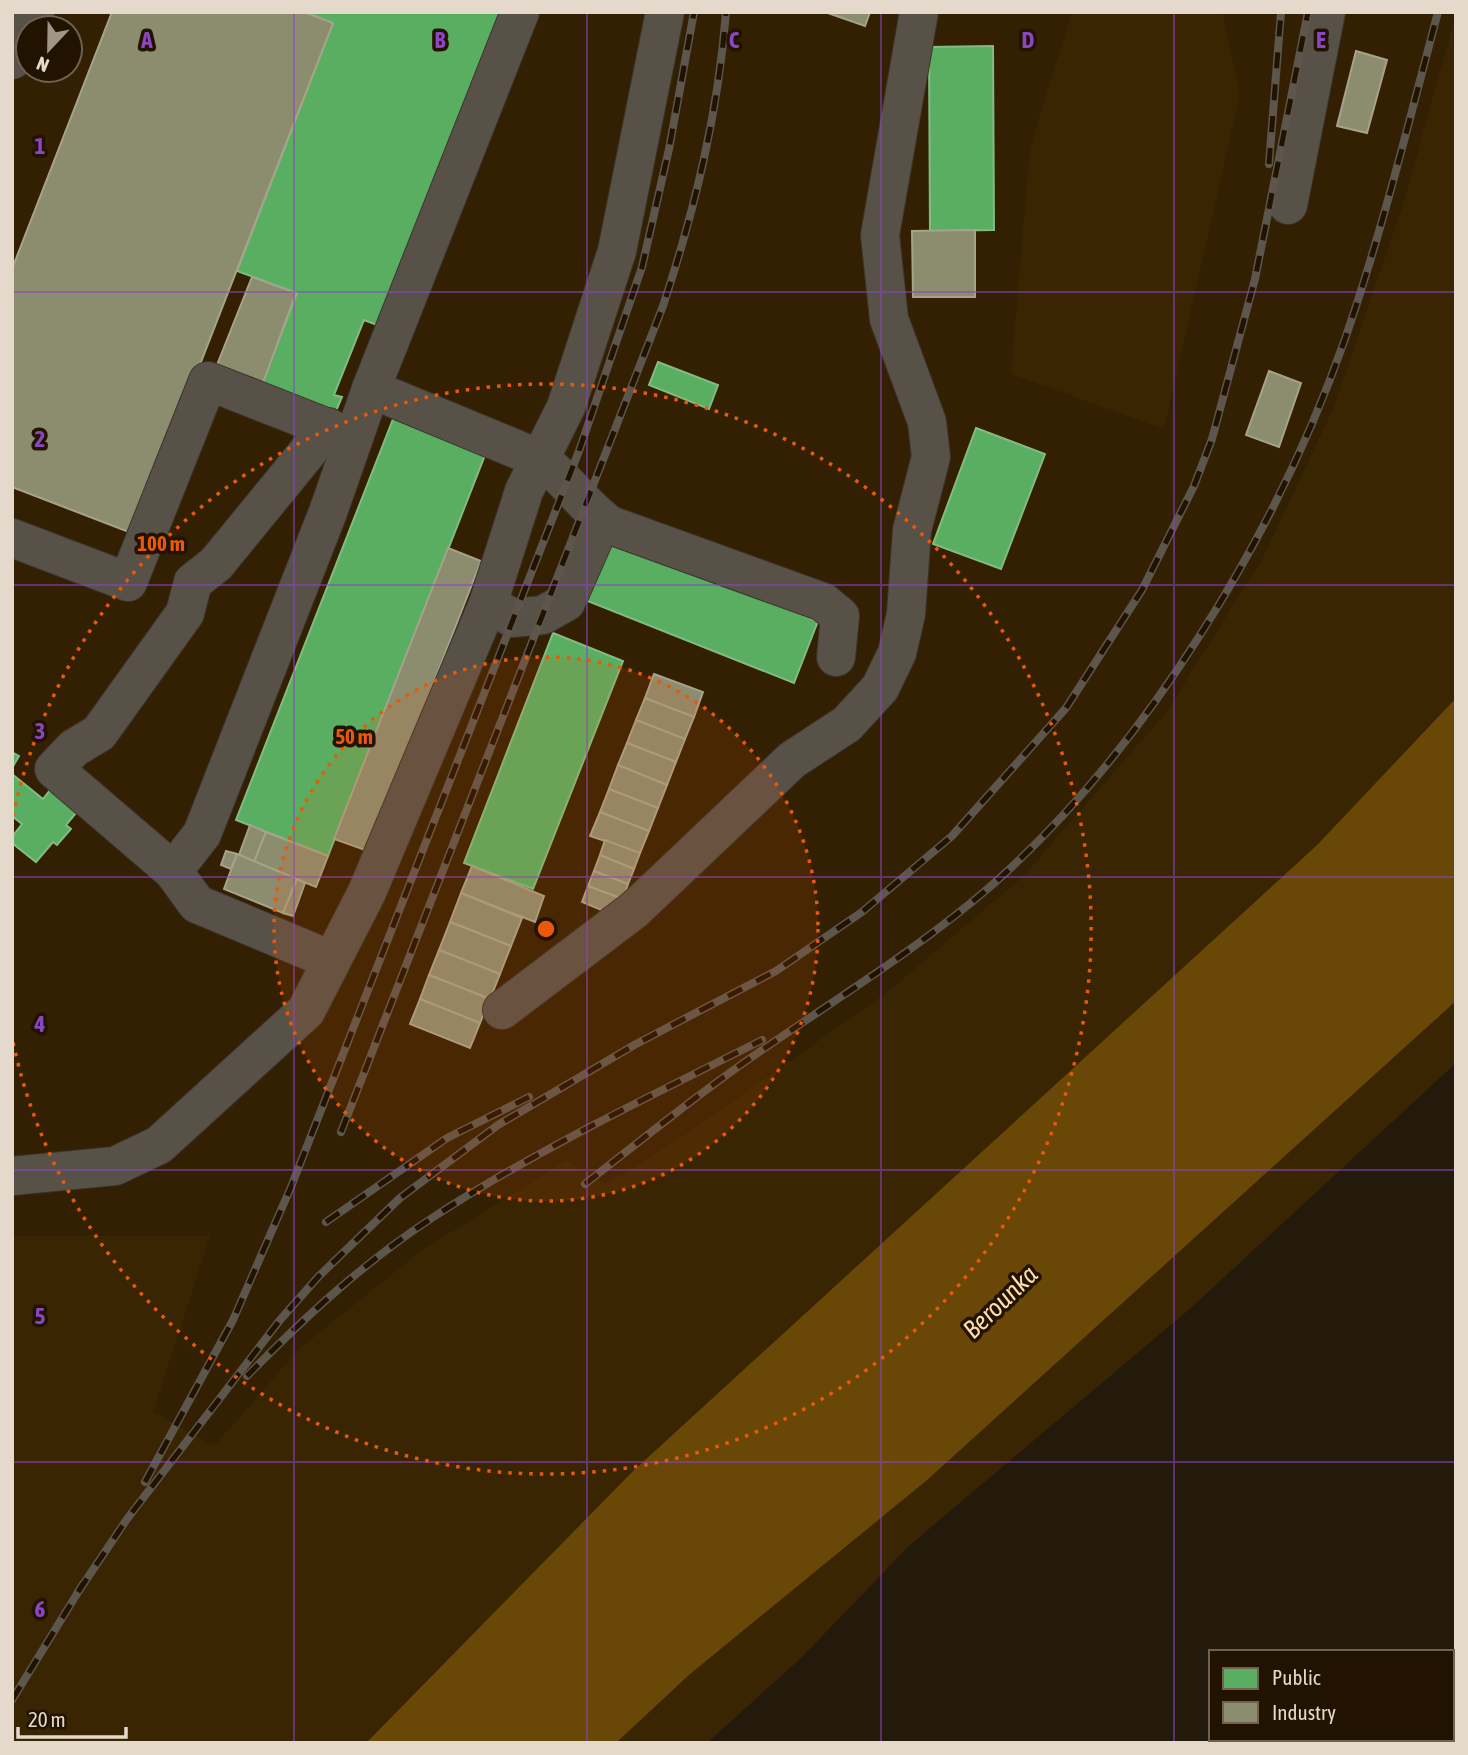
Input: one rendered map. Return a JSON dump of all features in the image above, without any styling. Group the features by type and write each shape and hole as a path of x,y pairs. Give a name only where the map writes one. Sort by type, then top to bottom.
{"lane":[{"path":"12,61 35,12"},
{"path":"331,960 197,904 173,871 54,769 74,748 99,733 185,613 193,582 216,564 340,433 370,389 520,12"},
{"path":"12,1176 115,1166 159,1145 306,1011 367,892 488,604 524,491 566,407 617,251 664,12"},
{"path":"502,1010 634,911 792,760 847,724 880,688 897,653 906,614 912,530 932,457 927,422 889,319 880,235 919,12"},
{"path":"1288,205 1326,12"},
{"path":"12,538 128,582 208,381 340,433"},
{"path":"370,389 540,459 557,471 585,507 610,525 823,602 840,616 836,657"},
{"path":"173,871 202,834 328,512 340,433"},
{"path":"488,604 513,618 543,615 566,602 602,520"},
{"path":"136,562 193,582"}],"shaded area":[{"path":"12,12 1456,12 1404,201 1334,406 1263,557 1166,712 1022,877 887,992 680,1138 606,1184 566,1160 422,1250 301,1347 24,1743 12,1743"},
{"path":"1072,12 1222,12 1240,94 1164,429 1011,374 1030,148"},
{"path":"1456,12 1456,698 1317,845 633,1471 366,1743 12,1743 12,1236 210,1236 153,1412 214,1446 301,1347 422,1250 566,1160 606,1184 680,1138 887,992 1022,877 1166,712 1263,557 1334,406 1404,201"},
{"path":"1456,1001 1456,1063 1192,1307 910,1545 801,1658 707,1743 616,1743 689,1675 926,1481"}],"water":[{"name":"Berounka","path":"1456,698 1456,1001 926,1481 689,1675 616,1743 366,1743 633,1471 1317,845"}],"building: Public":[{"path":"304,12 500,12 377,325 364,320 334,395 342,397 333,418 260,389 297,293 237,271 333,23"},
{"path":"993,46 994,230 930,231 929,47"},
{"path":"658,362 718,385 709,409 649,385"},
{"path":"395,414 487,450 328,856 236,820"},
{"path":"976,428 1045,454 1001,569 933,544"},
{"path":"605,536 818,621 794,683 580,598"},
{"path":"553,633 623,661 533,889 464,863"},
{"path":"12,752 19,756 12,768"},
{"path":"12,774 43,799 54,785 81,807 66,825 71,829 57,845 53,842 36,862 12,843 12,837 22,824 12,816"}],"building: Industry":[{"path":"112,12 304,12 333,23 134,534 12,487 12,269"},
{"path":"825,12 870,12 865,26"},
{"path":"1356,51 1387,60 1367,133 1337,126"},
{"path":"975,230 975,297 913,297 912,231"},
{"path":"252,277 296,293 261,388 215,370"},
{"path":"1269,371 1301,383 1279,447 1246,435"},
{"path":"448,548 481,561 368,851 334,839"},
{"path":"654,674 703,692 694,717 645,698"},
{"path":"645,698 694,717 685,739 636,720"},
{"path":"636,720 685,739 676,762 627,743"},
{"path":"627,743 676,762 667,785 618,765"},
{"path":"618,765 667,785 658,808 609,789"},
{"path":"609,789 658,808 649,831 600,812"},
{"path":"600,812 649,831 640,853 590,836"},
{"path":"250,825 266,832 254,862 239,855"},
{"path":"266,832 328,856 316,887 254,862"},
{"path":"605,840 640,853 634,869 600,855"},
{"path":"226,851 237,854 231,869 221,865"},
{"path":"237,854 297,879 283,913 224,889"},
{"path":"600,855 634,869 628,884 594,871"},
{"path":"472,866 544,896 535,922 461,893"},
{"path":"594,871 628,884 623,899 588,886"},
{"path":"297,879 305,883 293,916 283,913"},
{"path":"588,886 623,899 616,916 582,902"},
{"path":"461,893 522,918 511,946 450,922"},
{"path":"450,922 511,946 500,974 439,950"},
{"path":"439,950 500,974 490,999 429,975"},
{"path":"429,975 490,999 480,1023 420,999"},
{"path":"420,999 480,1023 470,1048 410,1024"}],"railway":[{"path":"145,1482 233,1320 291,1187 579,451 642,267 669,149 694,12"},
{"path":"341,1132 663,306 704,161 726,12"},
{"path":"1269,164 1281,12"},
{"path":"78,1592 127,1519 280,1320 319,1276 400,1198 498,1125 636,1044 776,971 862,912 952,836 1066,708 1142,590 1194,486 1212,439 1255,279 1308,12"},
{"path":"585,1184 719,1081 909,950 965,908 1049,830 1103,769 1154,703 1201,633 1244,561 1283,487 1317,413 1371,258 1438,12"},
{"path":"247,1376 335,1292 432,1218 512,1169 762,1040"},
{"path":"326,1222 447,1138 529,1097"},
{"path":"12,1700 83,1584"}]}
